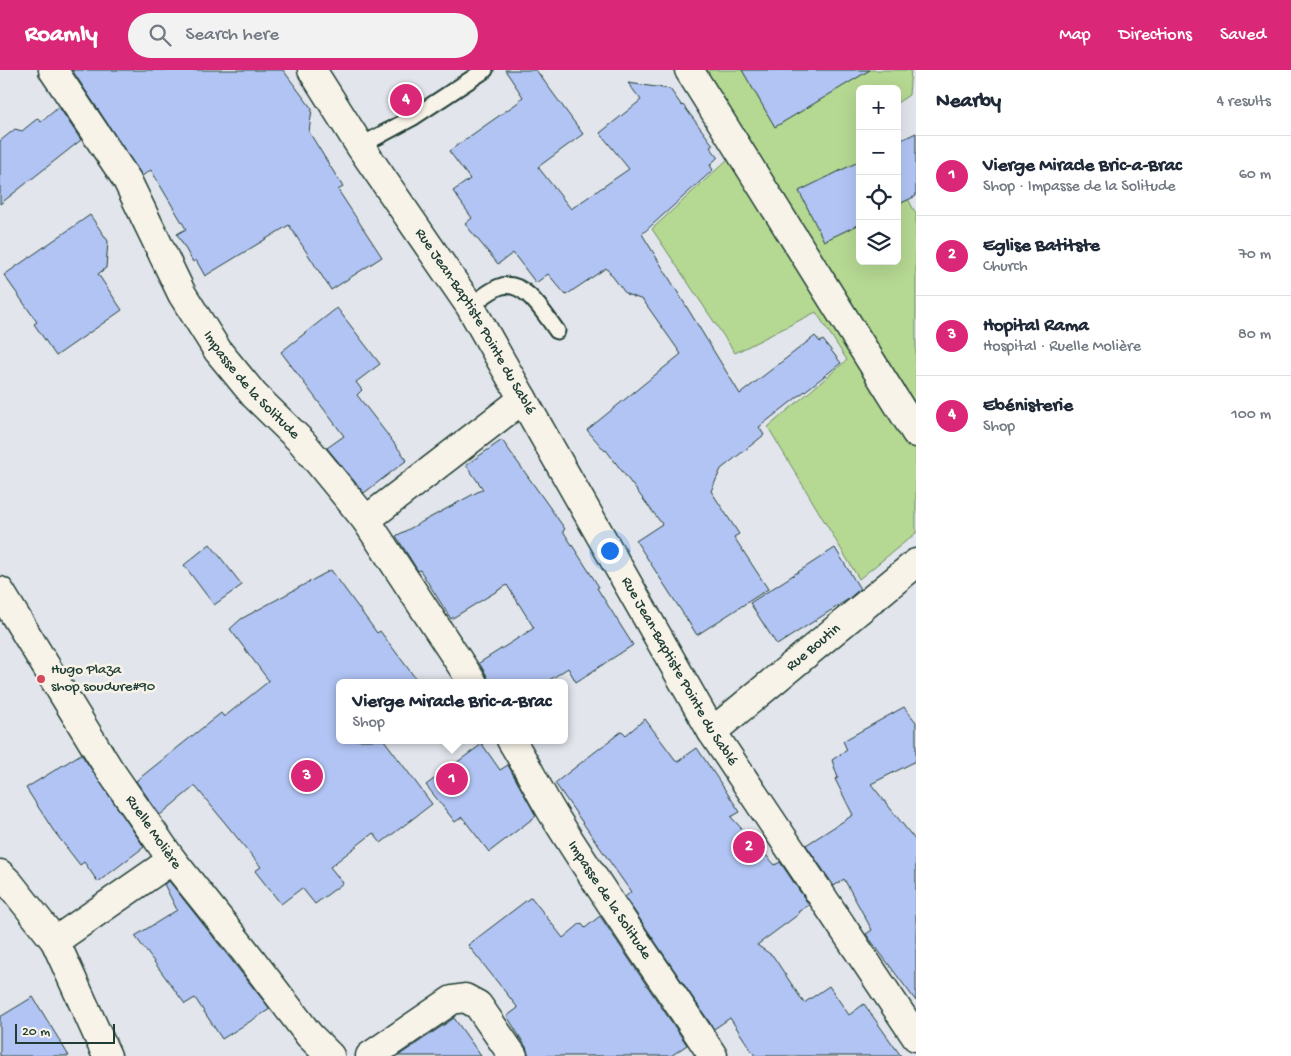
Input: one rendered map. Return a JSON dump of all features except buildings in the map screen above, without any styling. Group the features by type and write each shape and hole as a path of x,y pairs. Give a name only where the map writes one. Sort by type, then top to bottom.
{"street":[{"name":"Impasse de la Solitude","path":"53,70 127,180 182,294 218,351 254,395 302,442 366,520 470,679"},
{"name":"Rue Jean-Baptiste Pointe du Sablé","path":"312,70 360,146 470,306 712,732 916,1037"},
{"path":"689,70 916,433"},
{"path":"366,520 523,399"},
{"name":"Rue Boutin","path":"712,732 916,563"},
{"name":"Ruelle Molière","path":"0,591 109,769 172,860 303,1028 330,1056"},
{"name":"Impasse de la Solitude","path":"513,744 564,831 713,1056"},
{"path":"55,941 172,860"},
{"path":"0,874 55,941 107,1056"},
{"path":"370,1056 452,1000 465,998 478,1005 513,1056"}],"lane":[{"path":"360,146 412,118 485,70"},
{"path":"470,306 500,286 514,285 529,295 557,331"}],"green space":[{"path":"698,70 911,70 909,95 901,100 901,85 856,85 856,265 901,265 901,186 916,214 916,533 859,579 768,427 847,360 816,312 735,353 652,229 728,159"}],"place":[{"name":"Ebénisterie","path":"406,100"},
{"name":"Hugo Plaza shop soudure#90","path":"41,679"},
{"name":"Hopital Rama","path":"307,776"},
{"name":"Vierge Miracle Bric-a-Brac","path":"452,779"},
{"name":"Eglise Batitste","path":"749,847"}]}
